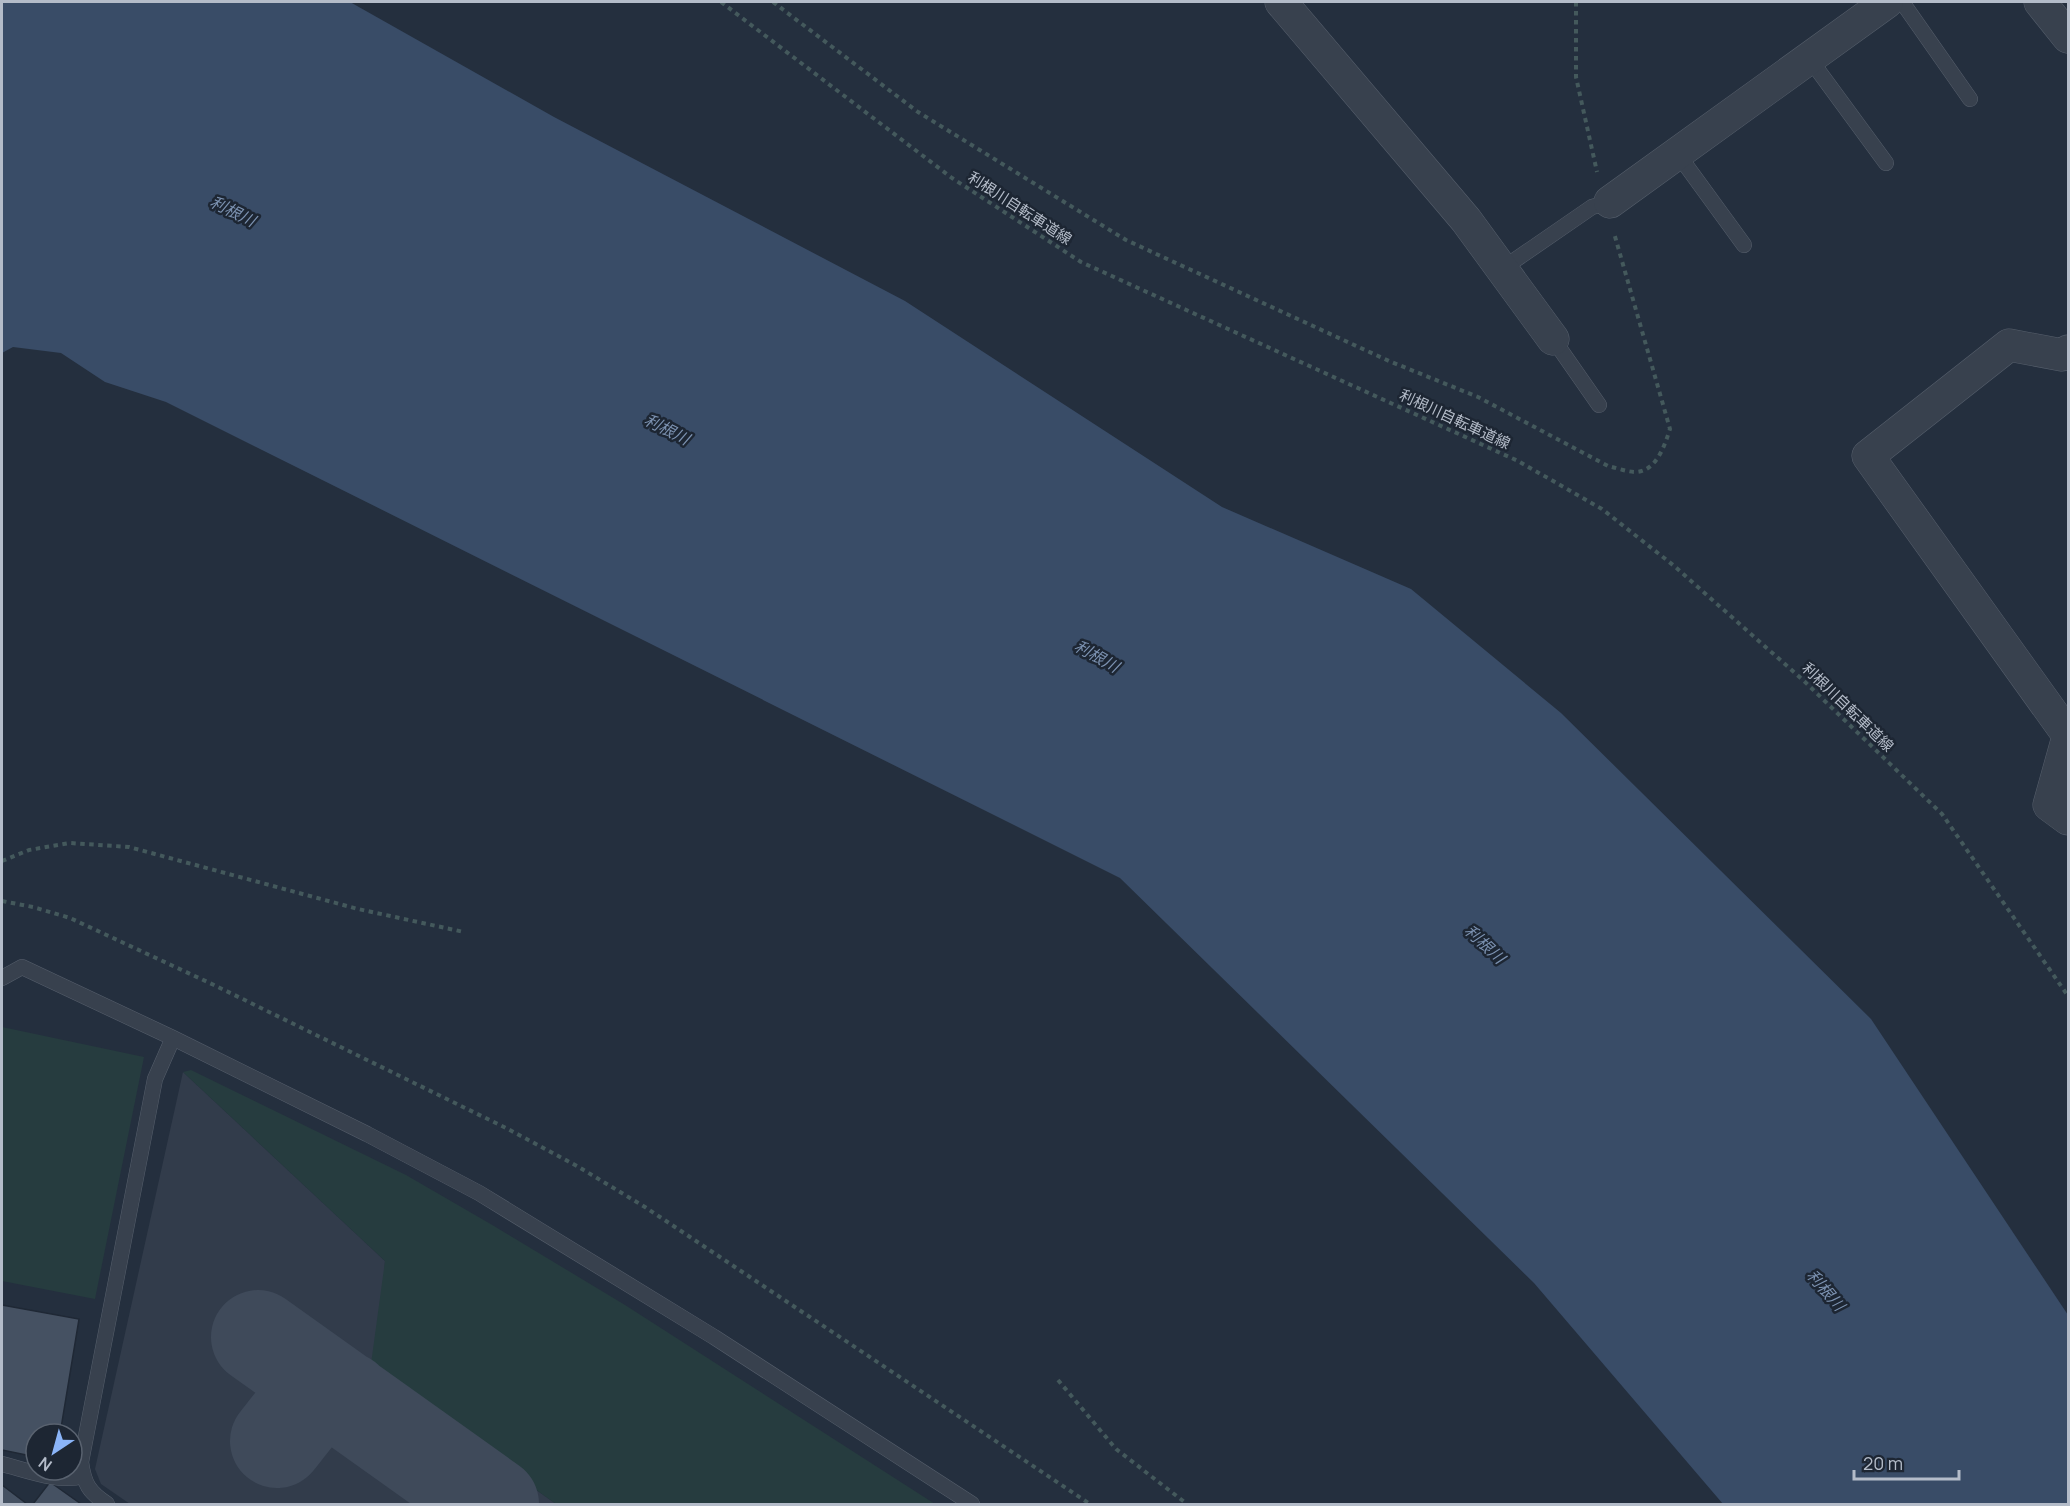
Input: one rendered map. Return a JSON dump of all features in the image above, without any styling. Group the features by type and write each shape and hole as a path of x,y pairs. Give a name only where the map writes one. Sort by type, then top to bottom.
{"street":[{"path":"1281,2 1466,220 1553,339"},
{"path":"1610,202 1887,2"},
{"path":"2040,2 2068,37"},
{"path":"2068,351 2062,355 2008,345 1868,456 2068,736 2049,805 2068,819"}],"lane":[{"path":"1902,2 1970,99"},
{"path":"1809,58 1886,163"},
{"path":"1677,153 1744,245"},
{"path":"1503,269 1592,207 1610,202"},
{"path":"1553,339 1599,405"},
{"path":"2,978 22,967 174,1038 479,1192 714,1337 972,1504"},
{"path":"84,1446 155,1079 174,1038"},
{"path":"2,1464 24,1469"},
{"path":"84,1478 91,1493 107,1504"}],"path":[{"name":"利根川自転車道線","path":"721,2 952,178 1081,262 1518,461 1602,509 1673,565 1804,681 1942,814 2068,996"},
{"path":"773,2 918,112 1126,240 1389,361 1478,397 1608,466 1628,472 1640,472 1658,458 1665,446 1670,429 1611,224 1610,202 1599,185 1576,77 1576,2"},
{"path":"2,861 29,850 70,843 129,847 358,909 464,932"},
{"path":"2,901 33,907 80,923 214,985 506,1128 577,1166 655,1214 1090,1504"},
{"path":"1058,1380 1116,1449 1187,1504"}],"shaded area":[{"path":"183,1072 385,1261 378,1377 556,1504 130,1504 101,1484 95,1469"}],"green space":[{"path":"2,1027 144,1057 95,1299 2,1281"},
{"path":"191,1070 406,1175 494,1226 625,1305 935,1504 556,1504 378,1377 371,1364 385,1261 183,1072"}],"water":[{"name":"利根川","path":"2,2 350,2 554,117 905,301 1222,507 1411,589 1561,713 1871,1019 2068,1315 2068,1504 1723,1504 1534,1283 1120,878 166,402 105,382 61,353 13,347 2,353"}],"building":[{"path":"2,1305 79,1319 62,1422 24,1422 24,1455 2,1450"},
{"path":"50,1482 81,1504 33,1504"},
{"path":"2,1485 27,1504 2,1504"}],"taxiway":[{"path":"258,1337 492,1504"},
{"path":"277,1441 305,1408 321,1400 346,1399"}]}
